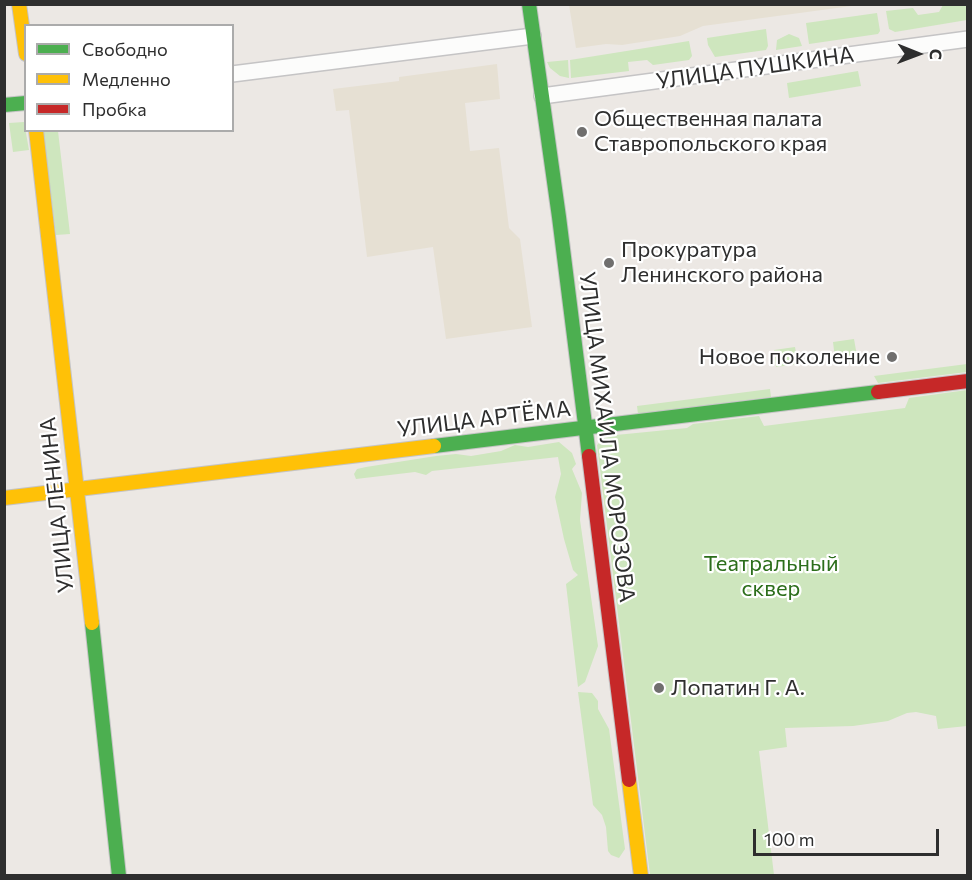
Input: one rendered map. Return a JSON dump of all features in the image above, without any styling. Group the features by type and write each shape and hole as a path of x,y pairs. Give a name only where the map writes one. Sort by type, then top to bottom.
{"main road":[{"path":"19,4 24,40"},
{"name":"УЛИЦА МИХАИЛА МОРОЗОВА","path":"529,4 641,876"},
{"path":"4,105 24,103"},
{"name":"УЛИЦА ЛЕНИНА","path":"36,132 119,876"},
{"name":"УЛИЦА АРТЁМА","path":"4,498 968,381"}],"street":[{"path":"234,74 533,36"},
{"name":"УЛИЦА ПУШКИНА","path":"542,96 968,39"}],"shaded area":[{"path":"569,4 859,5 703,26 680,36 622,45 606,44 576,48"},
{"path":"497,64 500,99 465,103 470,151 499,148 509,228 520,239 532,327 446,339 433,247 367,257 349,110 336,111 333,89 399,81 399,77"}],"green space":[{"path":"943,5 967,5 967,20 895,32 889,29 886,11 913,8 918,15 939,12"},
{"path":"877,13 880,31 878,34 809,44 806,23"},
{"path":"766,29 768,46 766,50 715,57 708,45 707,38"},
{"path":"789,34 799,38 802,46 776,50 777,40"},
{"path":"689,41 692,56 689,60 653,65 647,60 628,62 629,71 571,78 570,60"},
{"path":"568,60 569,78 560,76 550,68 547,62"},
{"path":"858,71 861,86 789,98 787,83"},
{"path":"24,122 29,150 13,152 9,123"},
{"path":"43,132 58,132 70,234 56,235"},
{"path":"854,339 857,356 835,359 833,342"},
{"path":"795,347 798,364 776,367 774,350"},
{"path":"967,364 967,372 878,383 874,376"},
{"path":"770,389 771,397 638,414 637,406"},
{"name":"Театральный сквер","path":"967,390 967,726 938,729 936,716 916,712 907,713 888,721 853,726 785,728 787,747 759,751 774,875 650,875 597,445 604,438 616,435 687,428 693,424 759,416 764,426 905,408 909,398"},
{"path":"559,442 572,453 576,464 572,469 582,493 580,520 598,646 585,682 578,687 566,584 578,575 573,570 555,497 561,474 558,457 432,471 426,475 415,472 356,479 354,474 357,469 366,467 436,456 456,454 471,456 501,451 515,445 528,447"},
{"path":"578,692 592,693 598,701 598,709 609,729 625,849 619,858 608,851 606,827 602,815 593,805"}],"traffic: fast":[{"path":"529,4 589,456"},
{"path":"4,105 24,103"},
{"path":"434,446 878,392"},
{"path":"92,623 119,876"}],"traffic: slow":[{"path":"19,4 24,40"},
{"path":"36,132 92,623"},
{"path":"4,498 434,446"},
{"path":"629,780 641,876"}],"traffic: jam":[{"path":"878,392 968,381"},
{"path":"589,456 629,780"}],"place":[{"name":"Общественная палата Ставропольского края","path":"582,132"},
{"name":"Прокуратура Ленинского района","path":"609,263"},
{"name":"Новое поколение","path":"892,357"},
{"name":"Лопатин Г. А.","path":"659,688"}]}
